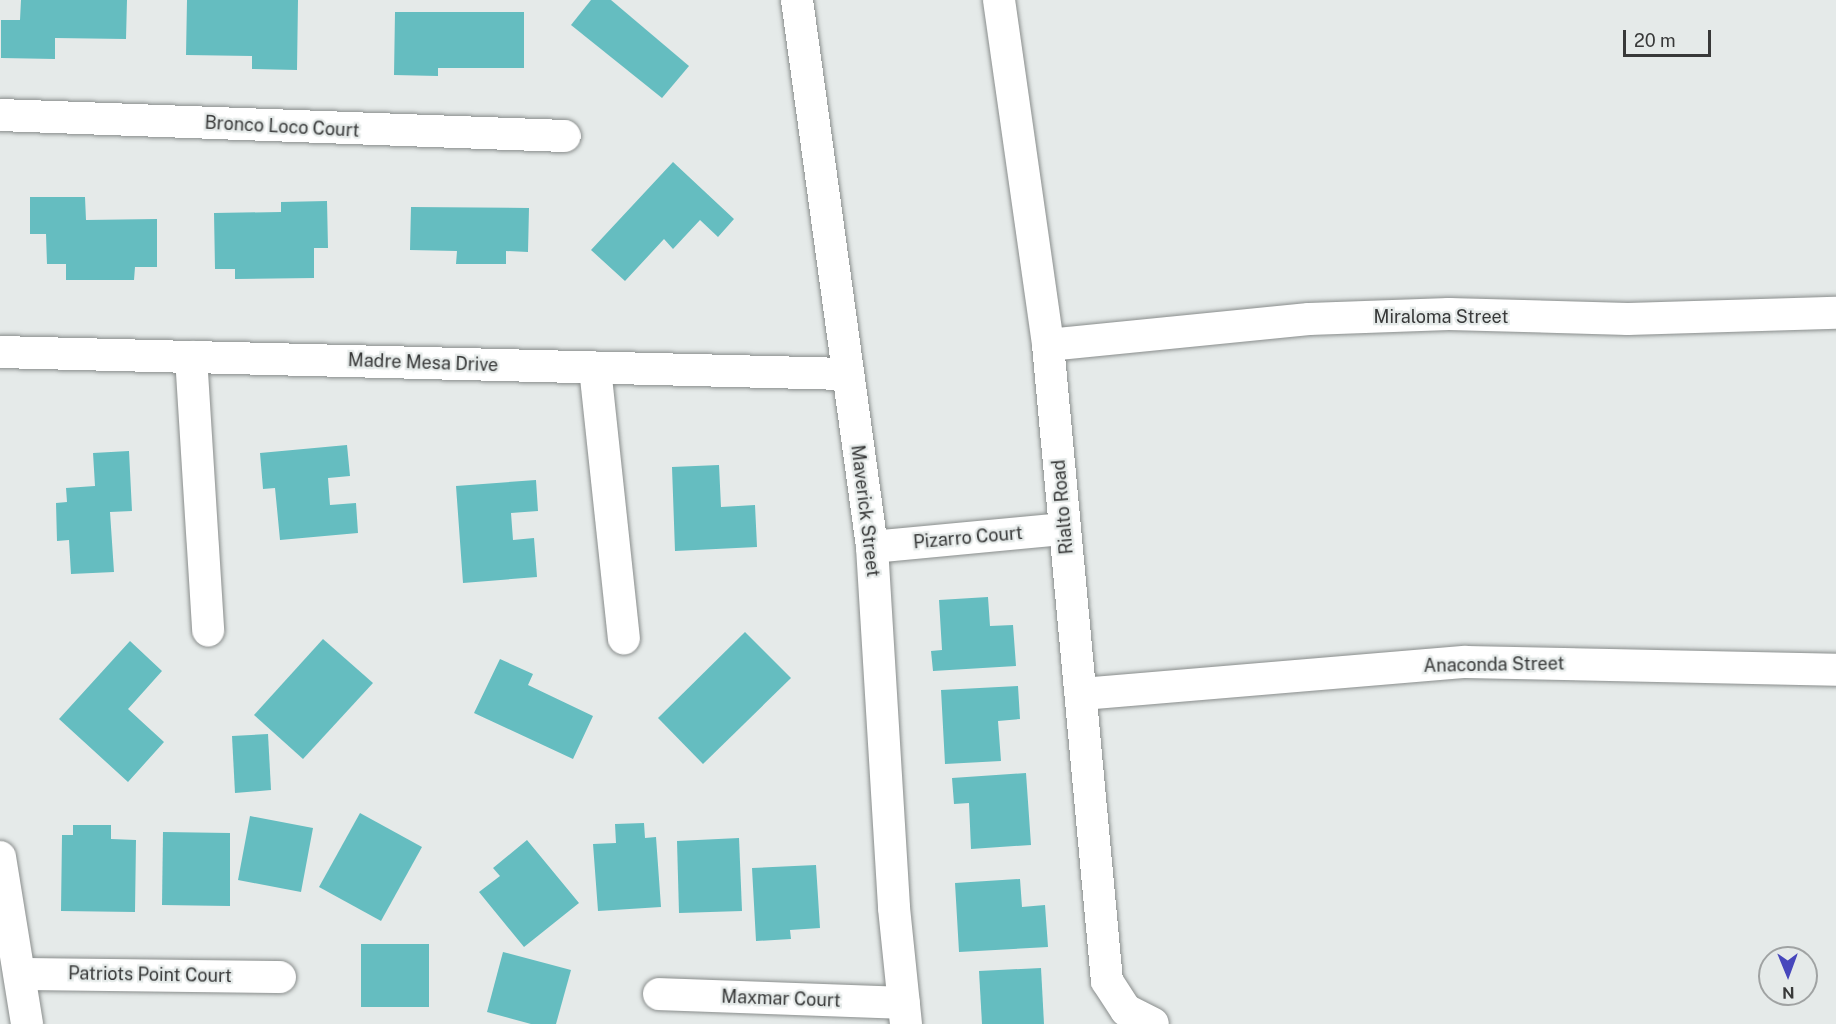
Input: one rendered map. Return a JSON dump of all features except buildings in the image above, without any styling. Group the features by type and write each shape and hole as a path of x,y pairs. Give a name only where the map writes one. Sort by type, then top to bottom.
{"street":[{"name":"Maverick Street","path":"797,0 846,374 872,547 905,1014"},
{"name":"Rialto Road","path":"999,0 1048,345 1107,981 1140,1017"},
{"name":"Bronco Loco Court","path":"0,115 565,136"},
{"name":"Miraloma Street","path":"1048,345 1309,319 1449,314 1628,319 1836,313"},
{"name":"Madre Mesa Drive","path":"0,352 846,374"},
{"path":"190,357 208,630"},
{"path":"595,368 624,638"},
{"name":"Pizarro Court","path":"872,547 1065,529"},
{"name":"Anaconda Street","path":"1082,694 1466,662 1836,670"},
{"path":"0,857 21,974 27,1024"},
{"name":"Patriots Point Court","path":"21,974 280,977"},
{"name":"Maxmar Court","path":"659,994 905,1014"}]}
